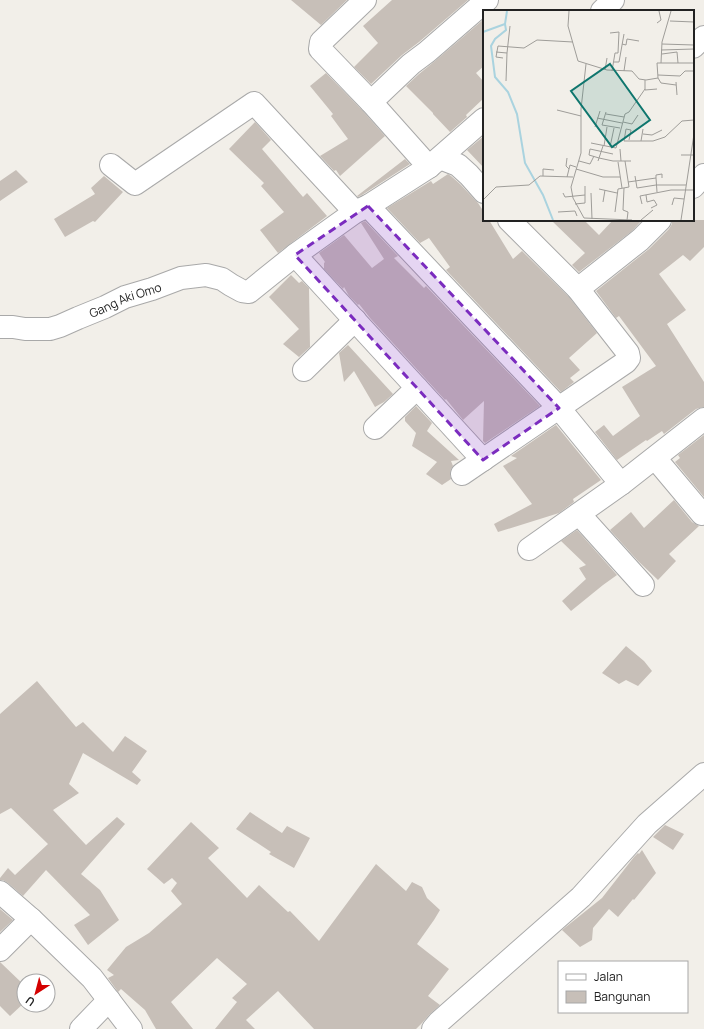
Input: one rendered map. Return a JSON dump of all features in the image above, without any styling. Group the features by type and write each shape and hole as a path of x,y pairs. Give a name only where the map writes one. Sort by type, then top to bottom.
{"street":[{"path":"365,0 320,42 320,49 371,102 434,163 458,165 483,191"},
{"path":"371,102 411,64 487,0"},
{"path":"603,10 613,0"},
{"path":"694,47 704,37"},
{"path":"111,164 135,184 254,103 362,209 559,408 621,484"},
{"path":"483,120 434,163 362,209 295,255 483,460"},
{"path":"694,186 704,175"},
{"path":"462,474 626,362 629,358 628,353 578,289 511,221"},
{"path":"578,289 640,240 659,221"},
{"name":"Gang Aki Omo","path":"0,327 50,329 105,307 125,297 181,278 206,275 222,279 242,291 249,292 295,255"},
{"path":"304,370 355,320"},
{"path":"375,428 417,388"},
{"path":"529,549 621,484 704,419"},
{"path":"655,458 702,514"},
{"path":"579,514 643,585"},
{"path":"433,1029 439,1022 581,898 647,824 704,774"},
{"path":"0,892 31,919 92,978 131,1029"},
{"path":"0,950 31,919"},
{"path":"81,1029 109,1000"}],"highlighted area":[{"path":"368,206 559,408 483,460 295,255"}],"building":[{"path":"291,0 347,0 321,25"},
{"path":"392,0 468,0 402,55 371,84 354,67 378,43 363,26"},
{"path":"483,20 483,67 476,73 483,81 483,99 466,115 467,117 450,132 406,86"},
{"path":"326,73 385,136 340,176 336,170 334,171 320,156 348,139 331,116 333,114 310,86"},
{"path":"255,122 271,140 262,149 303,197 307,193 327,216 278,253 260,230 284,212 261,186 264,183 229,149"},
{"path":"483,137 483,167 467,150"},
{"path":"405,159 410,164 362,195 357,196"},
{"path":"16,170 28,182 0,201 0,181"},
{"path":"448,174 460,184 478,203 483,210 483,221 490,221 513,259 522,251 569,297 597,333 569,358 580,370 570,378 574,382 561,392 446,270 450,267 429,238 420,243 387,208 431,181 433,184"},
{"path":"104,176 123,192 95,222 93,221 65,237 54,219 95,194 91,188"},
{"path":"704,220 704,247 690,261 683,255 659,274 686,310 667,324 704,382 704,407 696,409 664,434 662,431 617,460 595,432 604,425 613,436 640,416 622,387 656,366 619,316 616,318 596,291 649,249 672,224 672,221"},
{"path":"365,221 398,256 394,258 424,288 426,286 540,406 485,443 483,441 484,401 463,420 446,399 445,400 359,304 358,305 349,296 344,287 343,289 324,269 325,262 319,253 344,235 372,268 384,259 361,223"},
{"path":"552,221 585,221 599,235 612,221 641,221 632,231 579,272 572,265 585,253"},
{"path":"291,275 299,283 302,281 309,288 310,347 299,357 283,344 299,329 269,297"},
{"path":"348,345 393,394 384,402 375,407 354,371 344,382 339,353"},
{"path":"416,406 432,423 427,431 459,460 451,461 453,466 450,475 451,479 442,485 426,474 437,462 412,446 416,433 405,421 405,417"},
{"path":"556,425 601,480 573,499 574,502 559,513 498,532 494,524 532,504 503,466 517,458 511,456"},
{"path":"704,435 704,497 675,462 680,458 678,455"},
{"path":"674,500 692,522 699,526 669,554 676,561 658,580 638,561 610,530 631,512 644,528"},
{"path":"577,530 617,575 571,611 562,601 586,579 579,568 586,565 561,541"},
{"path":"626,646 644,661 652,671 638,686 626,680 619,684 602,673"},
{"path":"37,681 76,727 83,722 113,752 125,736 147,751 132,772 141,780 137,785 83,753 69,784 79,793 53,810 86,845 117,817 125,824 81,874 100,890 119,920 88,945 74,925 90,915 46,870 23,896 8,883 0,880 8,868 15,875 48,844 11,808 0,814 0,714"},
{"path":"250,812 282,833 287,826 310,838 294,868 269,854 271,852 236,829"},
{"path":"191,822 219,848 208,858 247,898 259,885 288,912 290,911 319,941 376,864 406,891 412,882 422,887 427,898 440,910 417,944 449,969 428,996 440,1005 416,1029 314,1029 278,991 246,1020 255,1029 215,1029 237,1002 232,998 247,984 217,958 171,1002 193,1029 156,1029 145,1010 121,989 118,992 108,978 114,975 107,970 126,947 149,933 182,904 171,891 177,883 172,878 164,884 147,869"},
{"path":"665,825 684,834 673,850 653,837"},
{"path":"642,850 656,873 618,917 609,909 593,928 592,940 580,947 562,930 602,898 634,857"},
{"path":"0,909 13,920 0,932"},
{"path":"0,962 16,977 16,1010 10,1016 0,1006"}]}
